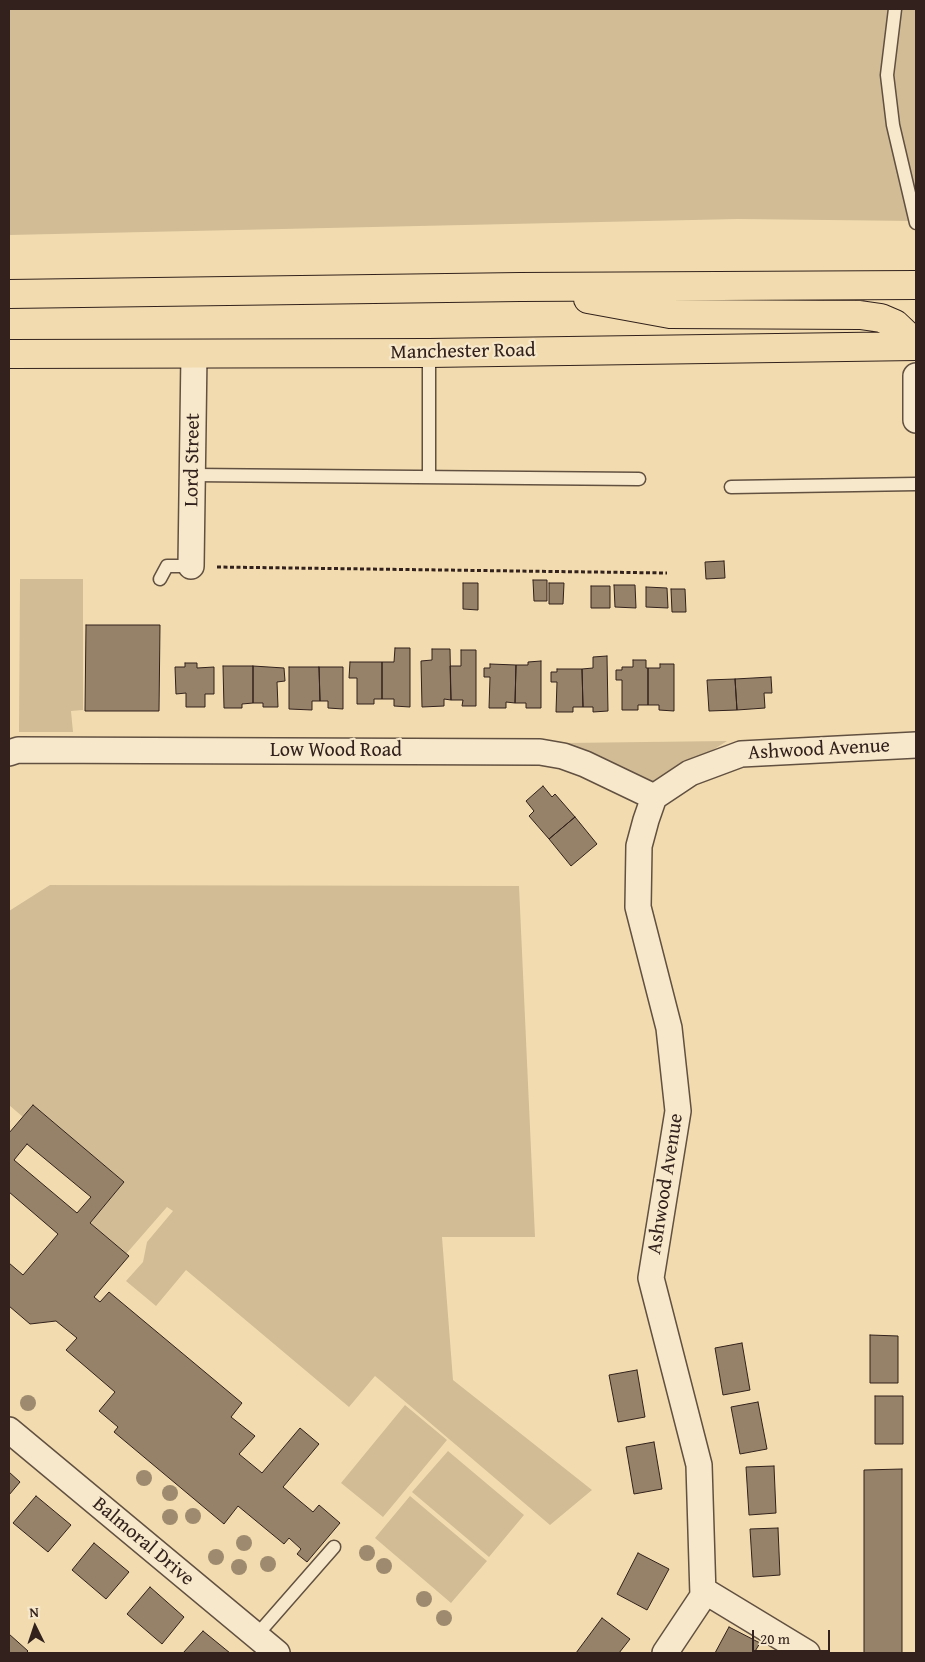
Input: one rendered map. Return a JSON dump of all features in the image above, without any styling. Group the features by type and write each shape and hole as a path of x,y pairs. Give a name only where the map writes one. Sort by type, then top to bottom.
{"highway":[{"path":"9,294 520,287 916,286"},
{"path":"520,287 670,314 860,315 881,318 895,324 916,345"},
{"name":"Manchester Road","path":"9,354 430,353 916,345"}],"street":[{"name":"Lord Street","path":"191,566 194,475 194,354"},
{"path":"916,376 916,420"},
{"name":"Ashwood Avenue","path":"665,1653 703,1596 703,1590 699,1466 651,1278 678,1111 668,1028 638,907 639,846 654,797 690,773 741,754 916,745"},
{"name":"Low Wood Road","path":"9,753 18,750 540,752 563,756 585,764 654,797"},
{"name":"Balmoral Drive","path":"9,1430 276,1653"},
{"path":"703,1590 807,1653"}],"lane":[{"path":"895,9 889,40 887,75 893,124 916,223"},
{"path":"429,476 430,353"},
{"path":"194,475 639,479"},
{"path":"731,487 916,484"},
{"path":"160,579 167,566 191,566"},
{"path":"256,1636 334,1547"}],"path":[{"path":"191,566 668,573"}],"shaded area":[{"path":"9,9 916,9 916,221 738,219 9,235"},
{"path":"20,579 83,579 83,710 71,711 73,732 19,732"},
{"path":"727,741 657,785 564,743"},
{"path":"50,885 519,886 535,1237 442,1237 453,1380 592,1490 550,1525 375,1376 349,1407 186,1270 156,1306 126,1281 143,1262 147,1242 173,1211 167,1207 126,1254 90,1223 124,1182 33,1105 23,1117 9,1105 9,911"},
{"path":"405,1405 447,1440 383,1517 341,1483"},
{"path":"448,1451 524,1515 489,1557 412,1492"},
{"path":"410,1496 487,1561 451,1603 375,1538"}],"building":[{"path":"724,561 725,578 706,579 705,562"},
{"path":"533,580 547,580 547,601 534,601"},
{"path":"463,583 478,583 478,610 463,609"},
{"path":"549,583 564,583 563,604 549,604"},
{"path":"614,585 635,585 636,608 615,607"},
{"path":"591,586 610,586 610,608 591,608"},
{"path":"646,587 667,588 668,608 646,607"},
{"path":"671,589 685,589 686,612 672,612"},
{"path":"86,625 160,625 159,711 85,711"},
{"path":"395,648 410,648 410,707 394,706 394,699 382,699 382,662 394,662"},
{"path":"432,649 450,649 451,700 444,699 444,706 422,707 421,661 432,660"},
{"path":"461,650 476,650 476,706 462,706 463,700 451,700 450,666 461,666"},
{"path":"607,656 608,711 593,712 593,707 583,707 582,669 593,668 593,657"},
{"path":"633,660 646,660 646,668 648,668 648,705 638,705 638,710 622,710 622,680 616,680 616,670 622,670 622,667 633,667"},
{"path":"541,661 541,708 526,708 526,703 515,703 516,665 528,665 528,662"},
{"path":"350,662 382,662 382,699 374,699 374,704 357,704 357,678 349,678"},
{"path":"185,663 197,663 197,668 214,667 214,694 205,694 205,707 186,707 186,693 176,694 175,667 185,667"},
{"path":"490,664 516,665 515,703 506,702 506,708 489,708 490,677 484,677 484,668 490,668"},
{"path":"660,664 674,664 674,711 659,710 659,705 648,705 648,668 660,668"},
{"path":"223,666 253,666 253,703 242,704 242,708 224,708"},
{"path":"253,666 284,668 285,681 277,682 278,707 263,707 263,703 253,703"},
{"path":"289,667 319,667 320,701 312,701 312,710 289,709"},
{"path":"319,667 343,667 343,709 328,708 328,701 320,701"},
{"path":"557,669 582,669 583,707 573,707 573,712 556,712 557,682 551,682 551,672 557,672"},
{"path":"771,677 772,693 764,693 765,708 737,710 735,679"},
{"path":"735,679 737,710 709,711 707,680"},
{"path":"543,786 552,797 555,794 575,817 549,839 529,816 534,811 526,801"},
{"path":"575,817 597,844 571,866 549,839"},
{"path":"33,1105 124,1182 90,1223 129,1256 94,1297 100,1302 109,1292 242,1403 231,1417 255,1436 239,1454 262,1473 300,1428 319,1444 283,1487 313,1512 319,1505 340,1523 307,1562 297,1554 301,1549 289,1538 284,1544 238,1506 224,1524 114,1432 118,1427 99,1411 115,1392 66,1350 77,1338 56,1321 30,1324 9,1306 9,1263 23,1275 58,1234 9,1192 9,1133","holes":["27,1144 91,1197 77,1213 14,1160"]},
{"path":"870,1335 898,1336 898,1383 870,1383"},
{"path":"742,1343 750,1390 723,1395 715,1348"},
{"path":"637,1370 645,1417 618,1422 609,1375"},
{"path":"875,1396 903,1396 903,1444 875,1444"},
{"path":"758,1402 767,1449 740,1454 731,1407"},
{"path":"654,1442 662,1489 634,1494 626,1447"},
{"path":"774,1466 776,1513 749,1515 746,1467"},
{"path":"902,1469 902,1653 864,1653 864,1470"},
{"path":"9,1472 20,1482 9,1495"},
{"path":"36,1496 71,1525 48,1552 13,1523"},
{"path":"778,1528 780,1575 753,1577 750,1529"},
{"path":"94,1543 129,1572 106,1599 72,1570"},
{"path":"638,1553 669,1569 647,1610 617,1594"},
{"path":"150,1587 184,1617 162,1644 127,1614"},
{"path":"602,1618 630,1639 619,1653 576,1653"},
{"path":"729,1627 760,1643 754,1653 715,1653"},
{"path":"203,1631 230,1653 183,1653"},
{"path":"9,1634 28,1651 26,1653 9,1653"}]}
